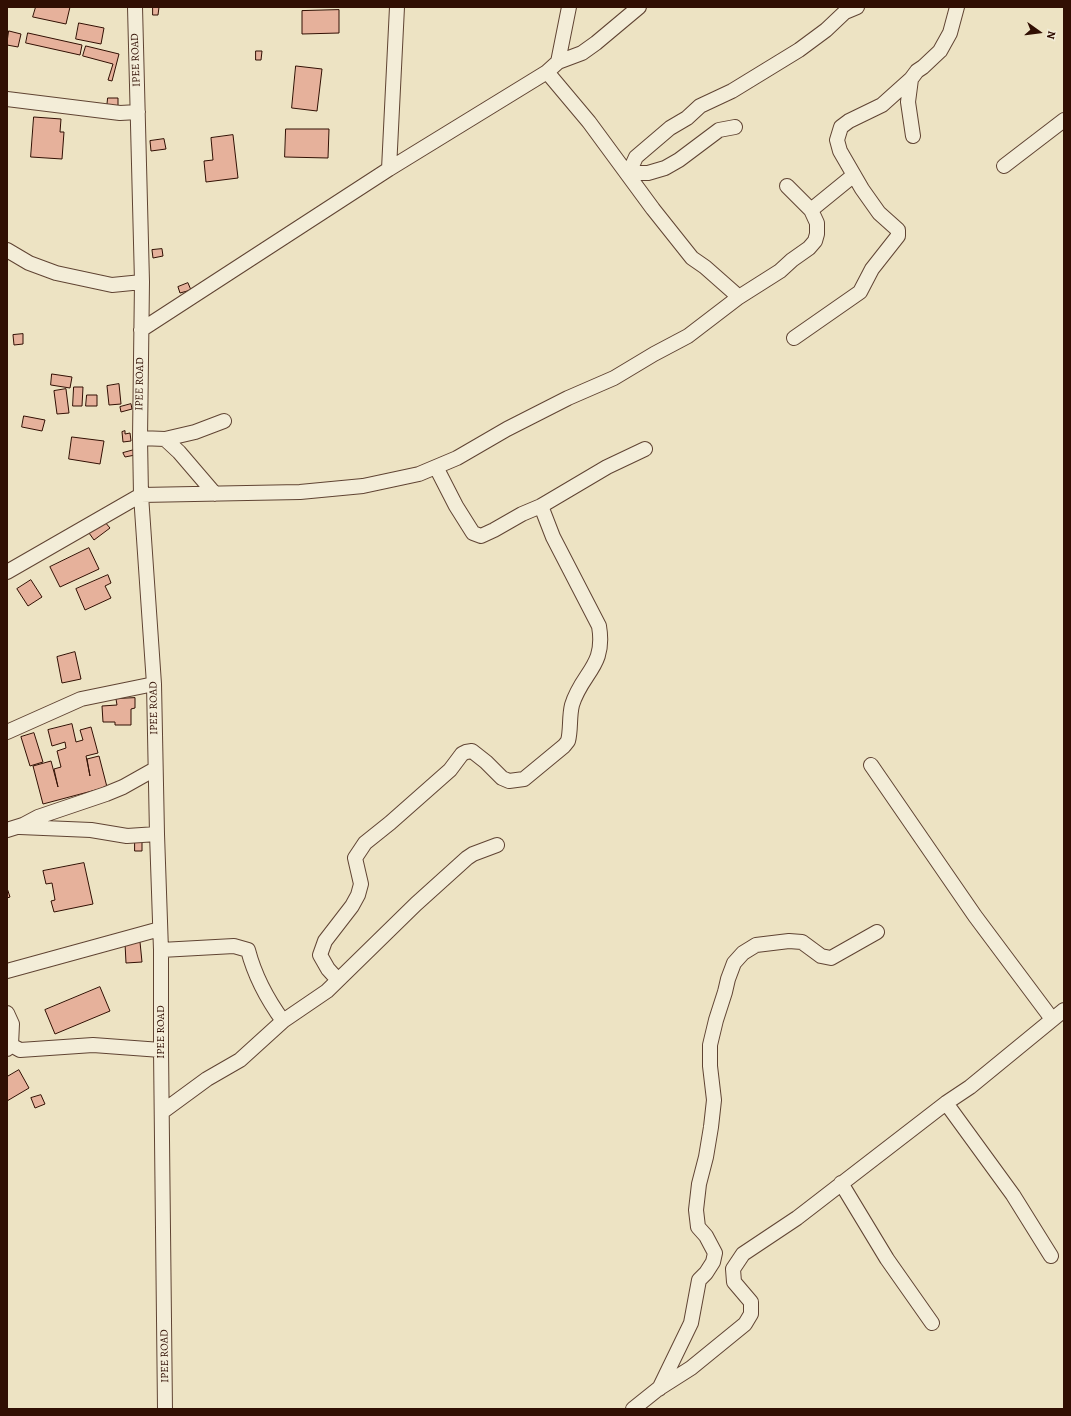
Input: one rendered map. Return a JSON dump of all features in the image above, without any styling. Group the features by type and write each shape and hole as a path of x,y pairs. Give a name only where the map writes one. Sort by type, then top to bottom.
{"street":[{"name":"IPEE ROAD","path":"135,7 142,282 140,438 141,495 154,684 156,834 161,950 165,1409"},
{"path":"389,169 397,7"},
{"path":"558,62 569,7"},
{"path":"141,330 389,169 547,72 558,62 586,50 639,7"},
{"path":"628,170 636,158 670,128 687,118 700,106 732,91 786,58 826,30 845,12 857,7"},
{"path":"794,338 860,292 872,269 898,236 898,230 879,213 840,151 837,140 842,128 849,121 882,105 940,51 950,33 957,7"},
{"path":"547,72 628,170 653,209 692,258 705,267 739,297"},
{"path":"911,79 908,102 913,136"},
{"path":"7,99 120,114 138,112"},
{"path":"1004,166 1064,120"},
{"path":"628,170 637,173 648,173 665,168 679,160 720,130 735,127"},
{"path":"811,210 854,175"},
{"path":"7,572 141,495 300,492 362,486 419,474 457,458 507,428 568,398 614,378 688,336 739,297 780,271 809,248 815,241 818,234 817,223 811,210 787,186"},
{"path":"7,250 29,263 56,273 112,285 142,282"},
{"path":"140,438 165,439 195,432 224,421"},
{"path":"165,439 179,452 215,494"},
{"path":"436,467 456,506 473,533 481,536 522,514 541,506 607,467 645,448"},
{"path":"338,980 328,969 320,955 324,941 352,906 358,895 361,884 354,858 365,843 450,770 462,754 472,751 502,778 509,781 524,779 568,741 572,705 598,658 601,638 599,626 553,537 541,506"},
{"path":"7,732 81,699 154,684"},
{"path":"871,765 975,916 1052,1019"},
{"path":"12,829 38,817 118,789 155,769"},
{"path":"12,829 91,830 127,836 156,834"},
{"path":"162,1112 208,1079 240,1060 284,1021 327,991 416,904 467,858 473,854 497,845"},
{"path":"7,971 160,929"},
{"path":"658,1389 691,1323 699,1280 706,1273 713,1262 715,1253 706,1236 698,1228 696,1210 699,1184 706,1157 711,1127 714,1100 710,1066 710,1045 728,979 734,964 743,952 756,946 789,941 802,942 821,956 831,958 877,932"},
{"path":"161,950 234,946 248,950 252,965 269,1002 284,1021"},
{"path":"633,1409 658,1389 691,1368 745,1324 751,1314 750,1302 734,1282 733,1269 743,1254 797,1218 946,1103 970,1087 1064,1010"},
{"path":"7,1013 12,1024 9,1047 20,1050 93,1045 161,1050"},
{"path":"946,1103 1013,1195 1051,1256"},
{"path":"841,1183 887,1259 932,1323"}],"building":[{"path":"36,7 70,7 66,24 33,17"},
{"path":"153,7 159,7 158,15 153,15"},
{"path":"339,10 339,33 302,34 302,11"},
{"path":"79,23 104,28 101,44 76,39"},
{"path":"9,31 21,34 18,47 7,45"},
{"path":"28,33 82,45 80,55 26,43"},
{"path":"86,46 119,54 112,81 108,80 113,64 83,56"},
{"path":"256,51 262,51 261,60 256,60"},
{"path":"296,66 322,69 317,111 292,108"},
{"path":"108,98 118,98 118,108 107,108"},
{"path":"34,117 61,119 60,132 64,132 62,159 31,157"},
{"path":"286,129 329,129 328,158 285,157"},
{"path":"233,135 238,178 206,182 204,161 213,160 211,138"},
{"path":"164,139 166,149 151,151 150,141"},
{"path":"162,249 163,256 153,258 152,250"},
{"path":"188,283 191,290 180,293 178,287"},
{"path":"23,334 23,344 14,345 13,335"},
{"path":"52,374 72,377 70,388 51,385"},
{"path":"119,384 121,404 109,405 107,386"},
{"path":"74,387 83,387 82,406 73,406"},
{"path":"66,389 69,413 57,414 54,391"},
{"path":"87,395 97,395 97,406 86,406"},
{"path":"131,404 132,409 121,412 120,407"},
{"path":"24,416 45,420 42,431 22,427"},
{"path":"125,431 125,434 130,433 131,441 123,442 122,432"},
{"path":"72,437 104,441 100,464 69,459"},
{"path":"134,450 135,455 125,457 123,453"},
{"path":"104,521 110,528 94,540 89,533"},
{"path":"89,548 99,569 60,587 50,567"},
{"path":"108,575 111,583 105,586 111,598 85,610 76,589"},
{"path":"31,580 42,597 28,606 17,589"},
{"path":"75,652 81,679 62,683 57,657"},
{"path":"135,698 135,708 131,709 131,725 115,725 115,722 103,722 102,706 117,705 116,699"},
{"path":"72,724 76,742 83,740 80,730 91,727 98,753 86,756 90,776 87,759 99,756 107,787 43,804 33,766 51,761 58,787 54,769 61,767 57,751 66,748 65,742 52,746 48,730"},
{"path":"34,733 43,762 30,766 21,737"},
{"path":"135,840 142,840 142,851 135,851"},
{"path":"84,863 93,904 54,912 51,901 55,900 52,883 46,884 43,871"},
{"path":"7,888 10,897 7,898"},
{"path":"140,942 142,962 126,963 125,943"},
{"path":"100,987 110,1011 55,1034 45,1010"},
{"path":"19,1070 29,1088 7,1101 7,1077"},
{"path":"41,1095 45,1104 35,1108 31,1098"}]}
